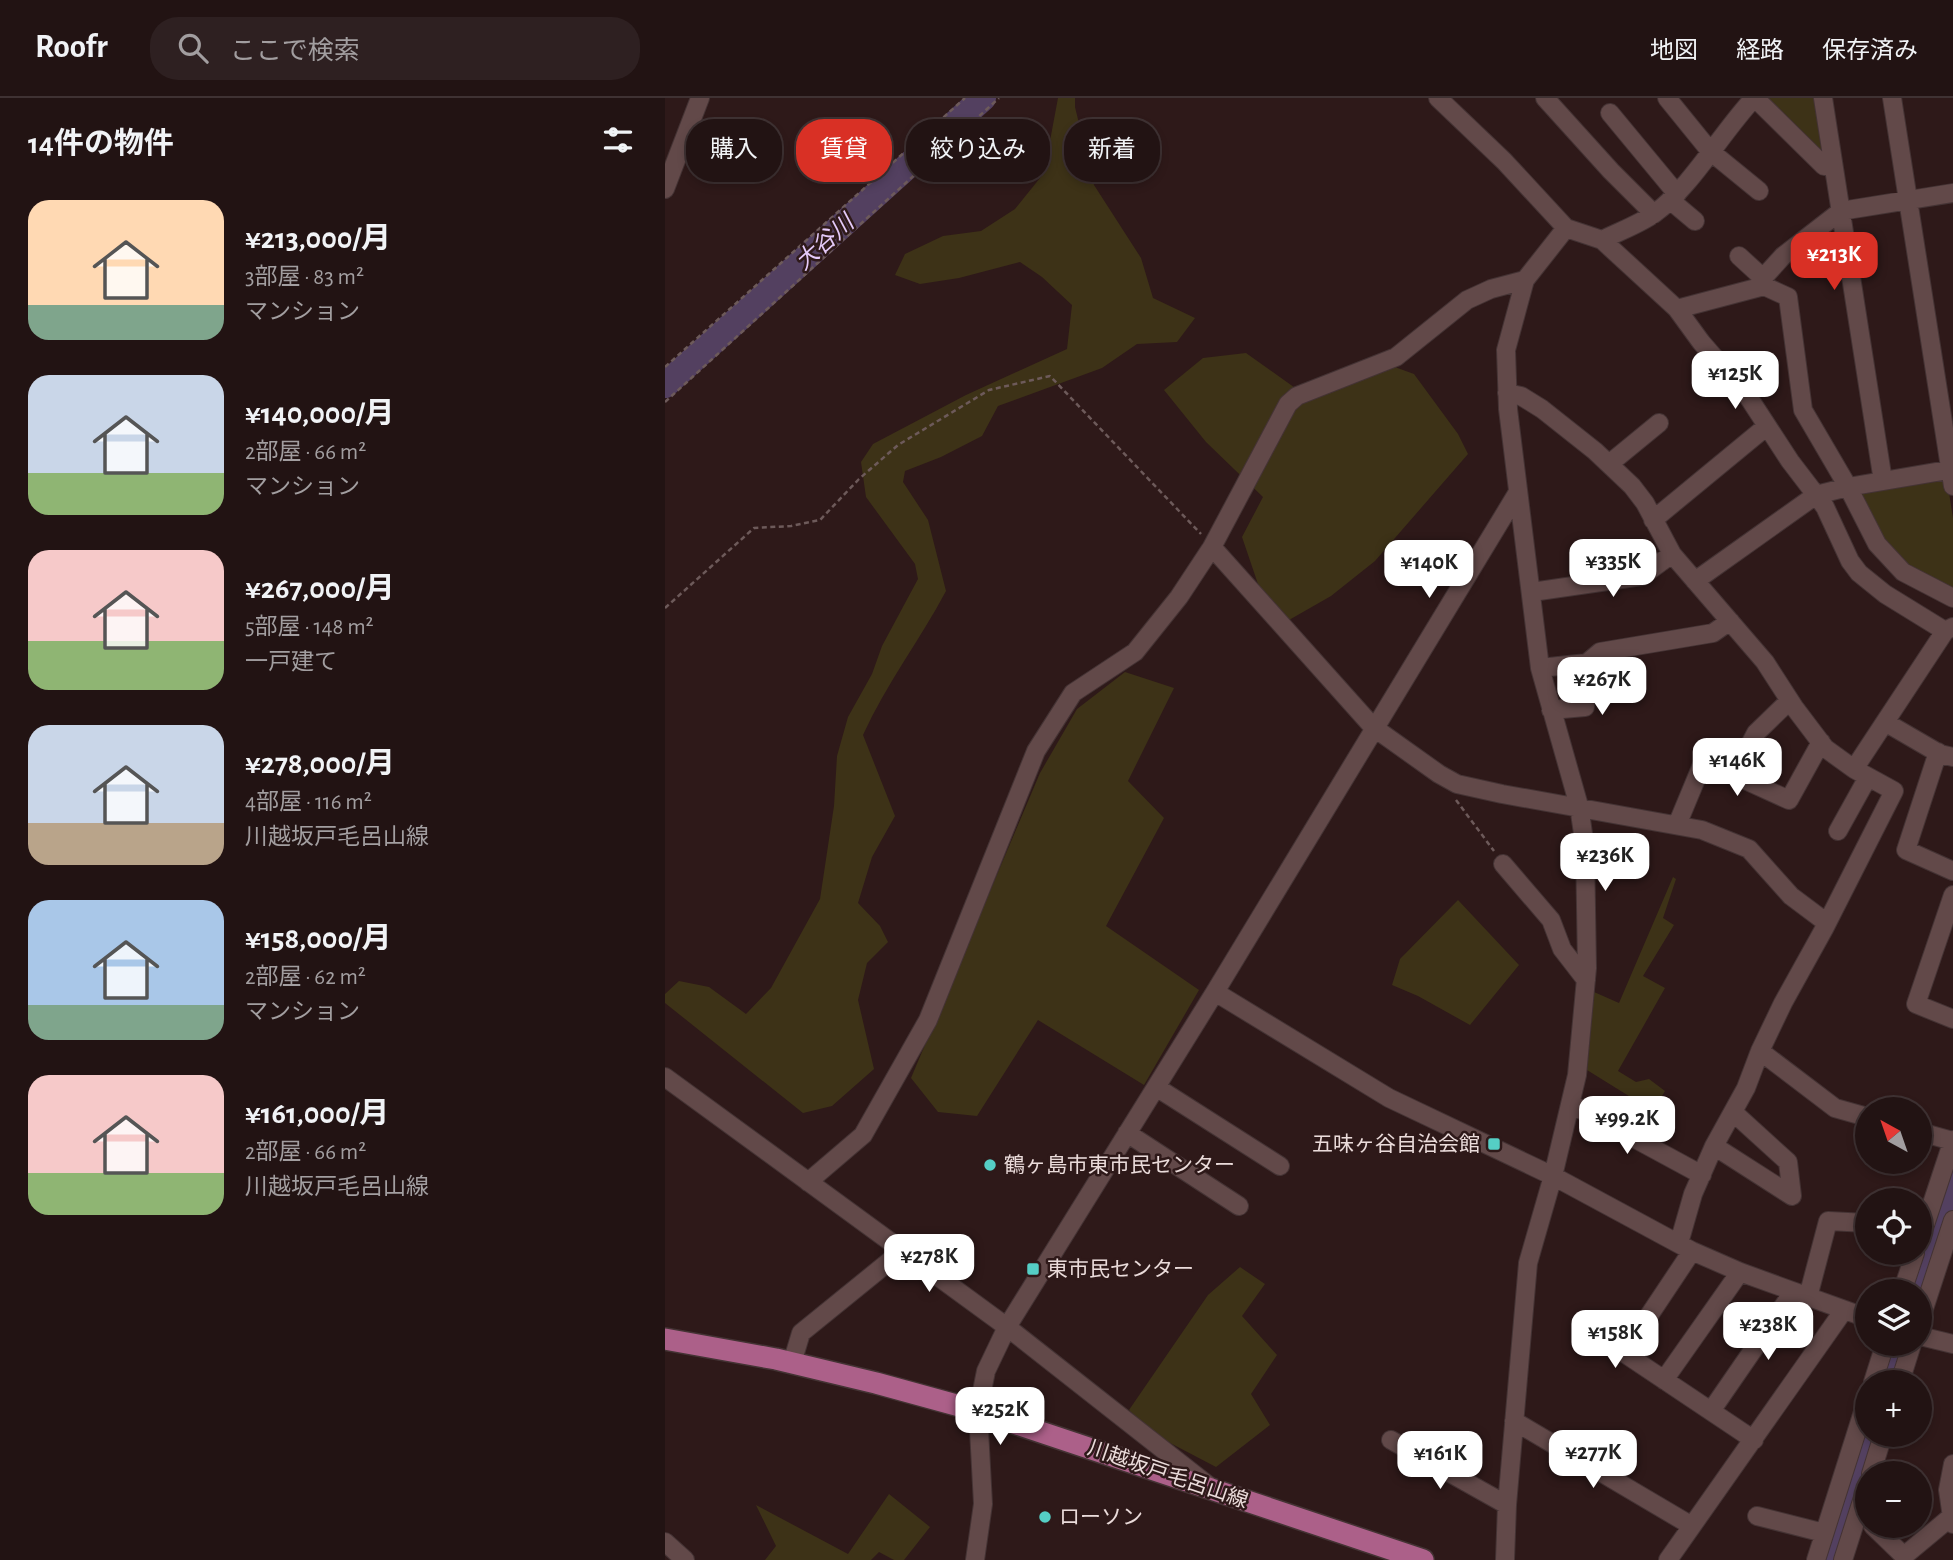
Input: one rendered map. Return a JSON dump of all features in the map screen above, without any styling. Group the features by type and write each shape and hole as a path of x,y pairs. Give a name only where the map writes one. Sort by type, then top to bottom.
{"main road":[{"name":"川越坂戸毛呂山線","path":"665,1339 792,1363 978,1410 1213,1489 1379,1553 1423,1560"}],"street":[{"path":"665,189 700,98"},
{"path":"1438,98 1504,161 1566,228 1602,240 1677,309 1701,342 1747,395 1825,507 1850,561 1859,573 1885,594 1949,629 1885,722 1861,773 1839,831"},
{"path":"1545,98 1654,214"},
{"path":"1667,98 1710,151 1759,191"},
{"path":"1602,240 1654,214 1673,197 1754,98 1824,166 1833,165"},
{"path":"1823,98 1883,481"},
{"path":"1695,581 1816,495 1848,486 1952,475 1892,98"},
{"path":"1610,113 1673,197 1695,221"},
{"path":"1677,309 1764,282 1783,256 1841,211 1953,193"},
{"path":"1505,1560 1507,1506 1528,1263 1553,1176 1577,1076 1586,980 1585,847 1579,806 1540,668 1507,393 1506,350 1525,280 1566,228"},
{"path":"1739,256 1764,282 1788,297 1803,410 1848,486 1877,544 1903,572 1953,598"},
{"path":"807,1182 863,1135 928,1020 1036,751 1073,693 1135,652 1179,597 1212,547 1288,404 1297,396 1396,357 1467,300 1491,289 1525,280"},
{"path":"1507,393 1521,396 1542,409 1632,486 1672,554 1765,662 1789,701 1821,742 1861,773 1894,792 1783,1003 1746,1088 1714,1146 1693,1195 1686,1247 1624,1353 1754,1440"},
{"path":"1609,464 1659,423"},
{"path":"1653,520 1767,426"},
{"path":"975,1560 983,1504 978,1410 986,1371 1007,1327 1215,992 1373,727 1518,492"},
{"path":"1212,547 1373,727 1439,774 1457,784 1702,830 1749,849 1791,896 1827,923"},
{"path":"1532,592 1642,576 1672,554"},
{"path":"1540,668 1587,663 1600,652 1713,633 1730,621"},
{"path":"1551,710 1585,707 1587,663"},
{"path":"1734,775 1756,733 1789,701"},
{"path":"1885,722 1945,755 1906,850 1953,871"},
{"path":"1677,825 1704,760 1789,800 1821,742"},
{"path":"1503,864 1551,920 1562,949 1586,980"},
{"path":"1953,895 1916,1004 1953,1019"},
{"path":"1215,992 1389,1098 1553,1176 1686,1247 1740,1272 1855,1314"},
{"path":"1760,1051 1835,1108 1855,1114"},
{"path":"665,1077 1007,1327 1213,1489"},
{"path":"1156,1087 1280,1166"},
{"path":"1571,1104 1702,1175"},
{"path":"1714,1146 1792,1196 1788,1162 1733,1112"},
{"path":"1127,1133 1239,1206"},
{"path":"1932,1135 1953,1140 1932,1199"},
{"path":"1932,1284 1953,1220"},
{"path":"1711,1411 1800,1294 1828,1221 1855,1222"},
{"path":"792,1363 801,1333 902,1251"},
{"path":"1664,1380 1740,1272"},
{"path":"1668,1560 1844,1310"},
{"path":"1932,1339 1953,1344"},
{"path":"1514,1421 1692,1526"},
{"path":"1816,1560 1855,1436"},
{"path":"1391,1440 1507,1506"},
{"path":"1932,1535 1952,1520 1948,1490 1953,1464"},
{"path":"1757,1516 1824,1532"},
{"path":"1843,1560 1855,1534"},
{"path":"1885,1538 1904,1556 1928,1538"},
{"path":"665,1542 685,1560"}],"path":[{"path":"665,368 965,98"},
{"path":"665,402 999,98"},
{"path":"665,608 754,528 791,526 820,520 859,479 898,445 989,390 1050,376 1212,547"},
{"path":"1439,774 1503,864"}],"shaded area":[{"path":"1058,98 1075,98 1078,119 1064,119 1064,182 1093,182 1141,258 1153,298 1195,318 1177,342 1137,344 1102,368 998,406 982,436 941,457 905,471 903,482 928,520 946,591 863,735 895,816 872,857 858,903 880,926 888,942 867,963 858,1000 874,1069 832,1106 803,1113 665,1003 665,994 679,981 709,987 746,1014 771,988 820,899 834,806 837,756 848,717 918,579 915,564 866,497 861,462 873,444 966,395 1067,349 1072,305 1042,277 1020,262 959,278 920,284 895,275 905,254 943,236 981,231 1015,209 1037,182 1050,182 1050,141"},
{"path":"1762,98 1815,98 1823,158"},
{"path":"1246,353 1312,400 1392,366 1414,374 1458,434 1468,454 1375,561 1331,596 1289,620 1259,587 1242,537 1263,497 1206,442 1164,390 1203,358"},
{"path":"1947,480 1953,518 1953,593 1906,569 1879,541 1860,493"},
{"path":"1125,672 1174,688 1128,781 1164,818 1106,926 1199,990 1144,1085 1038,1020 977,1116 938,1112 911,1078 1040,773 1077,709"},
{"path":"1673,877 1676,879 1663,918 1674,925 1643,976 1665,988 1618,1071 1636,1082 1649,1079 1665,1091 1653,1111 1587,1070 1594,992 1619,1003"},
{"path":"1458,900 1519,965 1470,1025 1392,985 1400,959"},
{"path":"1240,1267 1265,1284 1242,1316 1277,1355 1251,1394 1270,1425 1216,1467 1153,1434 1129,1410 1208,1295"},
{"path":"889,1494 930,1527 904,1560 894,1560 879,1552 871,1560 765,1560 776,1546 756,1505 848,1554"}],"waterway":[{"name":"大谷川","path":"665,385 983,98"},
{"path":"1920,1279 1953,1179"},
{"path":"1890,1370 1895,1356"},
{"path":"1828,1560 1865,1447"}],"place":[{"name":"五味ヶ谷自治会館","path":"1494,1144"},
{"name":"鶴ヶ島市東市民センター","path":"990,1165"},
{"name":"東市民センター","path":"1033,1269"},
{"name":"ローソン","path":"1045,1517"}]}
